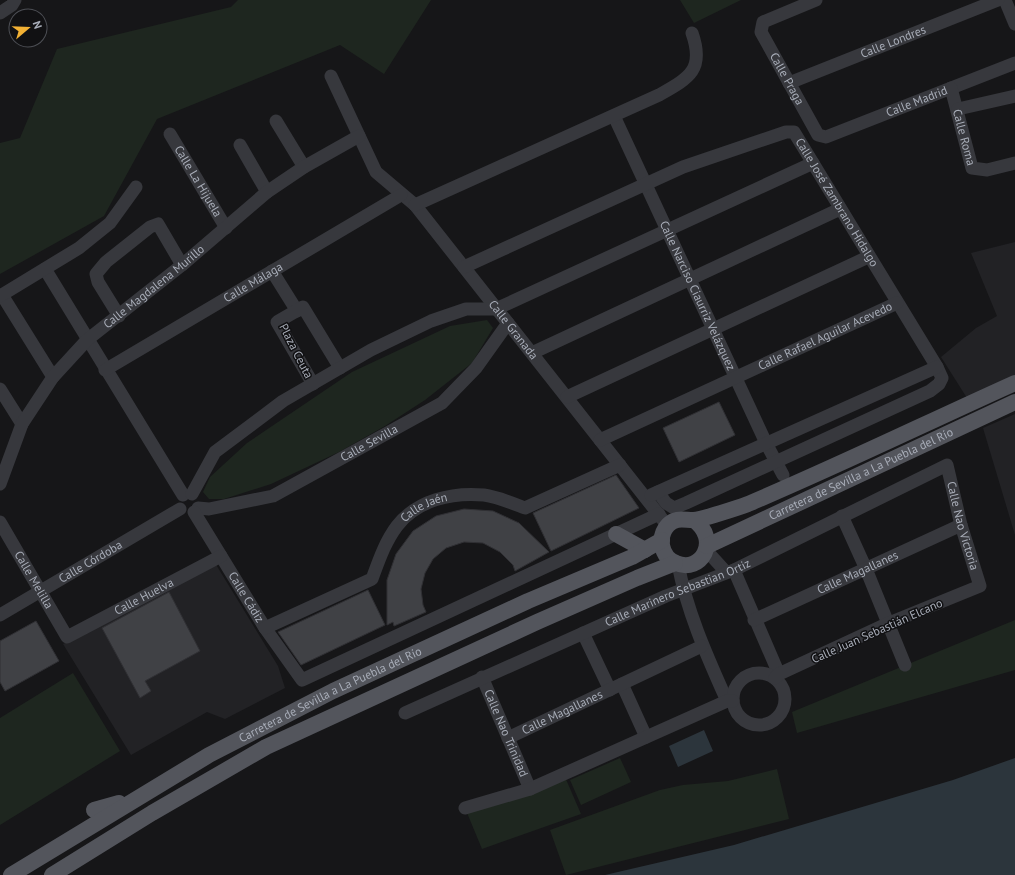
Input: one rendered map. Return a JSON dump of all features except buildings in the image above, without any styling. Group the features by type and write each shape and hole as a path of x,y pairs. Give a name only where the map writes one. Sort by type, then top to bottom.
{"main road":[{"path":"694,520 702,526 706,533 707,548 700,559 690,565 677,564 665,554 663,526 680,519 694,520 747,504 1015,382"},
{"name":"Carretera de Sevilla a La Puebla del Río","path":"707,548 1015,402"},
{"name":"Carretera de Sevilla a La Puebla del Río","path":"11,875 209,755 333,691 521,604 628,559 644,550 663,526"},
{"path":"616,534 644,550"},
{"name":"Carretera de Sevilla a La Puebla del Río","path":"52,875 152,813 266,747 537,622 637,578 677,564"},
{"path":"94,810 136,799"}],"street":[{"path":"0,13 12,5 15,0"},
{"name":"Calle Praga","path":"816,0 763,22 761,32 818,135"},
{"name":"Calle Londres","path":"789,83 998,0"},
{"path":"1005,0 1015,24"},
{"path":"415,205 614,116 685,81 692,72 697,59 696,46 692,33"},
{"name":"Calle Madrid","path":"818,135 826,137 1015,63"},
{"name":"Calle Granada","path":"331,76 376,172 401,195 415,205 646,497 663,526"},
{"name":"Calle Roma","path":"952,88 972,168 987,170 1015,163"},
{"path":"958,109 1015,96"},
{"name":"Calle Narciso Ciaurriz Velázquez","path":"614,116 766,443 783,475"},
{"path":"276,121 304,167"},
{"name":"Calle José Zambrano Hidalgo","path":"464,267 683,168 786,132 794,132 868,257 937,367 942,378 940,384 930,391 776,462"},
{"name":"Calle La Hijuela","path":"170,134 226,228"},
{"name":"Calle Magdalena Murillo","path":"0,484 22,424 53,377 87,340 182,265 268,192 304,167 359,136"},
{"path":"240,145 268,192"},
{"path":"45,269 105,370 188,494 197,497 199,503 196,510 189,514 180,509 179,504 188,494 215,452 283,402 371,350 431,321 466,309 496,308 813,163"},
{"path":"53,377 1,296 79,248 110,223 136,187"},
{"name":"Calle Málaga","path":"105,370 401,195"},
{"path":"532,353 840,209"},
{"path":"119,316 98,282 96,274 106,262 150,227 158,224 182,265"},
{"path":"567,397 868,257"},
{"path":"272,271 297,311"},
{"name":"Calle Rafael Aguilar Acevedo","path":"600,440 897,303"},
{"name":"Plaza Ceuta","path":"313,384 278,322 303,307 340,368"},
{"name":"Calle Sevilla","path":"196,510 209,510 273,496 442,403 476,368 508,323"},
{"path":"646,497 937,367"},
{"path":"0,389 22,424"},
{"path":"658,492 666,503 674,508 776,462"},
{"name":"Calle Jaén","path":"265,628 372,579 385,545 398,525 415,510 433,500 457,495 484,495 525,508 620,465"},
{"name":"Calle Marinero Sebastian Ortiz","path":"405,713 482,677 730,571 947,465"},
{"name":"Calle Nao Victoria","path":"947,465 961,525 980,586"},
{"name":"Calle Córdoba","path":"0,615 180,509"},
{"name":"Calle Cádiz","path":"196,510 221,556 265,628 302,680 616,534"},
{"path":"842,516 889,623 905,665"},
{"name":"Calle Melilla","path":"0,522 67,637"},
{"name":"Calle Magallanes","path":"754,620 961,525"},
{"path":"616,534 663,526"},
{"path":"677,564 683,590 702,646 730,701 746,722 758,725 770,723 777,719 784,706 784,691 754,620 730,571 707,548"},
{"name":"Calle Huelva","path":"67,637 221,556"},
{"name":"Calle Juan Sebastián Elcano","path":"777,676 889,623 980,586"},
{"path":"583,633 646,737"},
{"name":"Calle Magallanes","path":"508,738 702,646"},
{"path":"465,808 530,789 730,701 737,685 751,674 759,673 777,676"},
{"name":"Calle Nao Trinidad","path":"482,677 530,789"}],"shaded area":[{"path":"238,0 431,0 384,74 340,45 157,119 104,216 0,274 0,143 20,138 57,49 231,7"},
{"path":"680,0 741,0 694,23"},
{"path":"1015,242 1015,376 967,398 941,357 976,328 997,316 971,253"},
{"path":"487,320 493,328 472,363 425,400 385,426 339,452 271,484 224,499 209,499 203,492 210,477 247,443 352,372 450,326"},
{"path":"1015,414 1015,535 983,428"},
{"path":"215,563 278,666 285,688 225,719 207,712 131,755 63,644"},
{"path":"1015,620 1015,670 797,733 792,712"},
{"path":"73,673 120,751 0,825 0,718"},
{"path":"704,730 713,751 678,767 669,746"},
{"path":"620,758 631,782 581,805 570,780"},
{"path":"1015,758 1015,875 605,875 734,845 953,780"},
{"path":"777,769 789,819 566,875 550,830 660,790 683,785 728,781"},
{"path":"565,777 581,814 482,849 465,808"}]}
